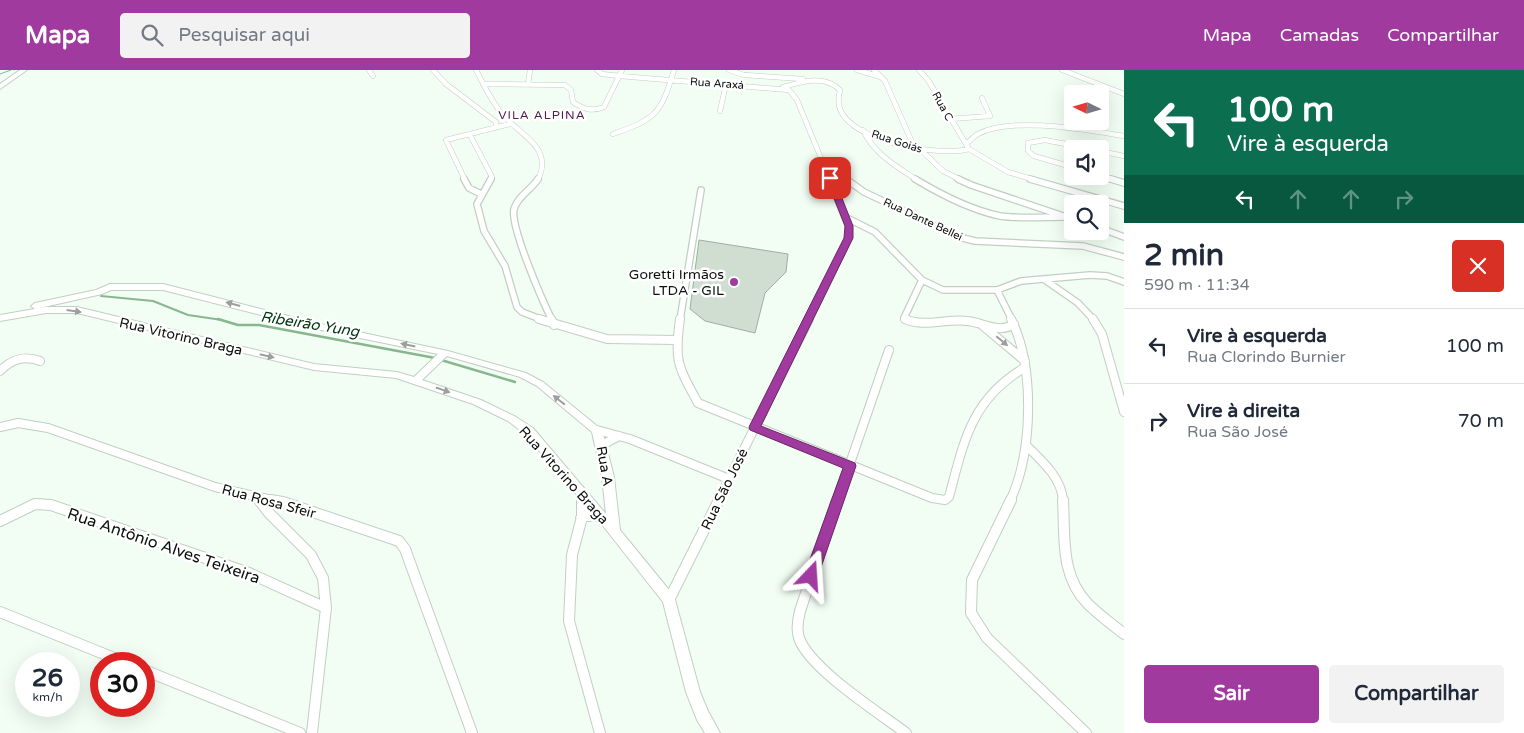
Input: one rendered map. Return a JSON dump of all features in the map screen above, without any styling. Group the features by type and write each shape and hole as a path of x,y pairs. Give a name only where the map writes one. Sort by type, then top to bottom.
{"main road":[{"path":"0,82 19,70"},
{"path":"0,87 24,70"},
{"path":"5,312 110,288 154,286 182,290 316,326 443,354 530,379 597,430"},
{"name":"Rua Vitorino Braga","path":"0,318 46,310 76,310 314,367 382,373 416,381 477,402 512,419 529,431 591,503 669,600 694,692 702,715 713,733"},
{"path":"416,381 443,354"},
{"name":"Rua A","path":"597,430 602,445 614,531"},
{"path":"591,503 610,499"},
{"path":"582,517 594,515 604,519"}],"street":[{"path":"370,70 373,76"},
{"path":"433,70 441,82 496,124"},
{"path":"476,70 483,84 509,122 532,140 540,154 541,172 538,179 513,213 521,242 554,325"},
{"path":"528,84 530,70"},
{"name":"Rua Araxá","path":"597,70 602,74 620,76 778,88"},
{"path":"483,84 565,85 571,90 574,102 585,109 594,110 604,107 622,70"},
{"path":"613,134 648,121 656,115 663,106 674,70"},
{"path":"729,70 744,75 812,80"},
{"path":"857,70 882,78"},
{"path":"874,70 882,78 915,149"},
{"path":"1062,70 1124,94"},
{"name":"Rua C","path":"921,71 967,146"},
{"name":"Rua Goiás","path":"778,88 812,80 826,82 838,87 840,90 838,103 840,112 863,130 922,151 955,153 967,146 978,133 1006,128 1060,128 1124,136"},
{"path":"720,111 726,84"},
{"name":"Rua São José","path":"669,600 849,238 849,226 846,217 792,92 778,88"},
{"path":"950,119 990,116 982,98"},
{"path":"481,194 469,188 446,140 470,135 496,124 509,122"},
{"path":"863,130 866,139 906,175 961,202 996,215 1064,217"},
{"path":"470,135 492,177 476,204 484,231 491,246 505,266 517,306 529,316 554,325 607,339 677,340"},
{"path":"1064,144 1045,140 1028,143 1028,151 1034,156 1064,165"},
{"path":"967,146 1008,172 1124,206"},
{"path":"922,151 943,171 971,185 1064,217"},
{"path":"1109,153 1124,156"},
{"name":"Rua Dante Bellei","path":"822,160 834,166 864,192 959,237 975,241 1083,246 1124,257"},
{"path":"1109,178 1124,183"},
{"path":"701,190 677,340 679,368 698,403 850,466 932,498 945,500 949,497 975,414 996,385 1006,376 1024,365"},
{"path":"846,217 874,232 922,280 943,290 998,290 1020,281 1099,275 1124,282"},
{"path":"1109,231 1124,237"},
{"path":"922,280 904,318 906,320 925,323 961,320 1004,328 1014,324"},
{"path":"1045,280 1071,297 1096,322 1102,334 1124,412"},
{"path":"998,290 1014,324 1028,380 1026,444 1012,498 972,580 972,613 987,638 1086,733"},
{"path":"978,323 1024,365"},
{"path":"889,350 805,594 797,625 799,639 812,660 906,733"},
{"path":"0,371 6,364 17,358 31,357 40,361"},
{"name":"Rua Rosa Sfeir","path":"0,427 18,423 48,428 215,487 283,502 399,542 405,550 472,733"},
{"path":"597,430 619,436 729,479"},
{"path":"602,445 619,436"},
{"path":"1026,444 1046,465 1057,481 1063,496 1067,569 1074,586 1087,603 1124,634"},
{"path":"582,493 582,517 572,556 569,621 600,733"},
{"path":"258,498 269,513 311,555 323,578 326,608 312,733 305,733"},
{"path":"582,517 591,503"},
{"name":"Rua Antônio Alves Teixeira","path":"0,521 36,504 51,505 133,535 249,573 326,608"},
{"path":"0,612 99,652"},
{"path":"155,674 300,733"}],"building":[{"name":"Goretti Irmãos LTDA - GIL","path":"699,240 788,254 786,272 765,293 755,333 705,321 690,309"}],"waterway":[{"name":"Ribeirão Yung","path":"0,74 11,70"},
{"name":"Ribeirão Yung","path":"101,296 153,301 188,315 221,320"},
{"name":"Ribeirão Yung","path":"221,320 238,325 259,325 435,358"},
{"name":"Ribeirão Yung","path":"441,360 515,382"}],"place":[{"name":"Goretti Irmãos LTDA - GIL","path":"734,282"}],"district":[{"name":"VILA ALPINA","path":"542,115"}],"route":[{"path":"811,576 850,466 755,427 849,238 849,226 830,178"}]}
